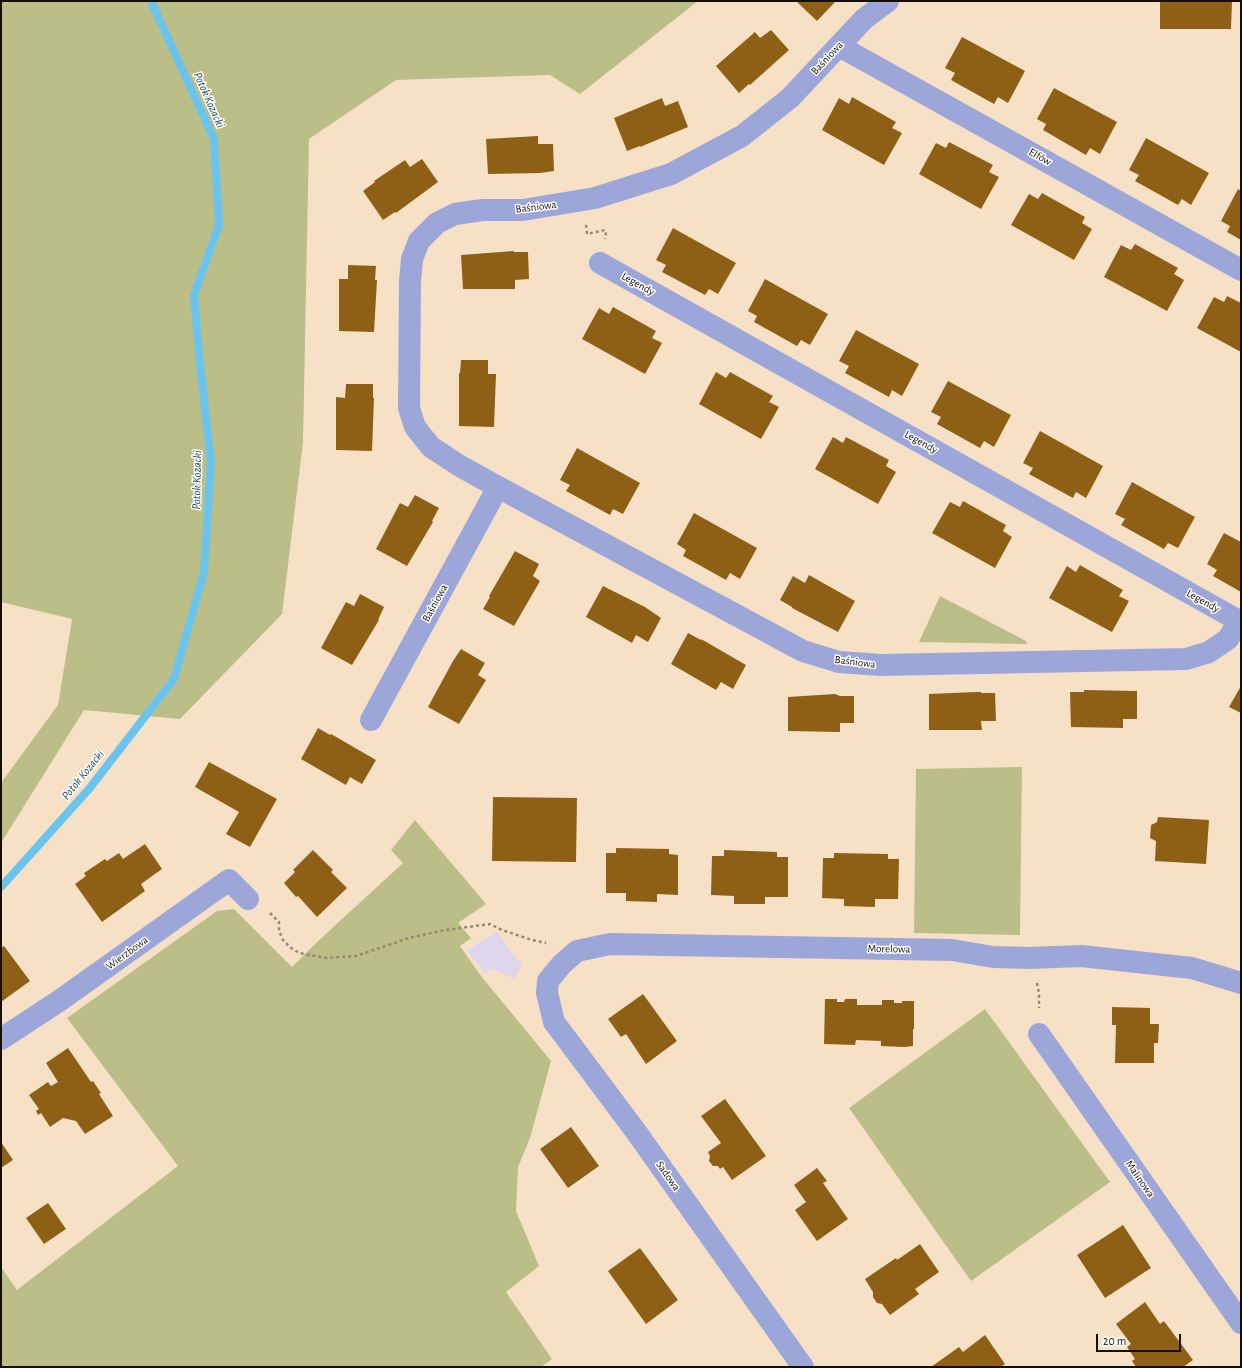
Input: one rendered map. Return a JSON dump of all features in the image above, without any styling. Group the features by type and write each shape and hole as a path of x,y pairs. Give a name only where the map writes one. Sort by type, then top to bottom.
{"street":[{"name":"Baśniowa","path":"888,1 864,19 790,98 742,136 671,174 595,198 524,210 483,210 455,214 437,223 419,241 412,259 410,281 409,408 415,427 431,447 460,466 803,651 839,662 881,666 1186,659 1209,652 1228,639 1240,621"},
{"name":"Elfów","path":"839,46 1241,270"},
{"name":"Legendy","path":"600,263 1240,621"},
{"name":"Baśniowa","path":"371,720 498,487"},
{"name":"Wierzbowa","path":"1,1039 65,997 229,880 248,899"},
{"name":"Morelowa","path":"548,981 562,964 577,951 610,944 952,950 993,957 1030,958 1081,956 1192,968 1241,983"},
{"name":"Sadowa","path":"548,981 547,993 554,1022 637,1133 803,1367"},
{"name":"Malinowa","path":"1039,1034 1241,1324"}],"path":[{"path":"593,223 585,225 588,234 605,230 606,235"},
{"path":"279,922 279,931 283,940 291,948 299,953 326,958 356,956 409,938 445,930 490,924 502,930 550,944 562,964"},
{"path":"1030,958 1039,993 1039,1034"}],"shaded area":[{"path":"497,932 514,956 522,964 515,979 492,969 484,973 467,950"}],"green space":[{"path":"1,1 698,1 580,94 550,75 396,80 309,139 303,442 282,614 180,719 84,710 1,843 1,783 58,705 72,619 1,602"},
{"path":"940,596 1026,641 1027,644 919,642"},
{"path":"1022,767 1020,935 914,933 916,769"},
{"path":"415,820 486,904 458,923 471,938 460,946 481,976 551,1061 530,1138 518,1167 516,1211 539,1266 506,1292 552,1359 541,1367 1,1367 1,1267 17,1290 178,1166 67,1018 217,911 234,909 292,967 403,863 391,850"},
{"path":"985,1009 1110,1182 971,1281 849,1108"}],"building":[{"path":"796,1 836,1 817,21"},
{"path":"1160,1 1232,1 1231,29 1160,29"},
{"path":"771,30 789,50 739,93 716,66 755,32 760,38"},
{"path":"962,37 1025,71 1008,103 998,97 994,104 951,80 955,73 945,68"},
{"path":"1054,88 1117,122 1100,154 1090,148 1086,155 1043,130 1046,124 1037,119"},
{"path":"852,97 896,122 892,128 902,133 884,165 822,130 839,98 849,104"},
{"path":"662,98 665,106 678,101 688,127 627,151 614,118"},
{"path":"538,136 538,144 553,144 554,171 540,173 488,174 486,139"},
{"path":"1146,138 1209,173 1191,205 1182,199 1178,205 1135,181 1139,175 1129,170"},
{"path":"949,142 993,165 989,172 999,177 981,209 919,174 936,143 946,148"},
{"path":"422,159 438,182 396,213 395,212 383,220 363,191 375,182 374,181 405,160 410,167"},
{"path":"1238,189 1241,191 1241,240 1227,232 1230,226 1221,221"},
{"path":"1042,193 1085,217 1082,223 1092,229 1074,260 1011,225 1029,194 1038,199"},
{"path":"673,228 736,263 718,294 709,289 705,295 662,272 666,265 656,260"},
{"path":"1135,244 1178,268 1174,274 1184,280 1167,311 1104,277 1121,245 1131,250"},
{"path":"514,251 528,252 529,279 515,280 515,289 463,289 461,255"},
{"path":"348,265 376,266 375,280 377,280 374,332 339,331 339,279 348,279"},
{"path":"765,279 828,314 810,345 801,340 797,346 754,322 757,316 748,311"},
{"path":"1227,296 1241,303 1241,352 1197,328 1214,297 1224,302"},
{"path":"613,307 656,331 652,338 662,343 645,374 582,339 599,308 609,314"},
{"path":"856,330 919,364 902,396 892,390 889,397 845,373 849,366 839,361"},
{"path":"461,360 488,360 488,374 496,374 494,427 459,426 459,373"},
{"path":"716,372 726,378 730,372 773,396 769,402 779,407 761,439 699,404"},
{"path":"948,381 1011,415 994,447 984,441 980,448 937,424 941,417 931,412"},
{"path":"346,384 373,384 374,398 372,451 336,450 336,397 345,398"},
{"path":"1040,431 1103,466 1086,498 1076,492 1073,498 1029,474 1033,468 1023,463"},
{"path":"833,437 843,443 846,437 889,460 886,466 896,472 878,504 815,469"},
{"path":"577,448 640,483 623,514 613,509 610,515 566,491 570,485 560,480"},
{"path":"1132,482 1195,517 1178,548 1168,543 1164,549 1121,525 1125,519 1115,514"},
{"path":"415,495 439,508 432,521 433,522 407,566 376,549 400,503 408,507"},
{"path":"963,501 1006,525 1003,531 1012,537 995,568 932,533 950,502 960,507"},
{"path":"694,513 757,548 740,579 730,573 726,580 683,556 686,550 677,544"},
{"path":"1224,533 1241,542 1241,592 1213,576 1217,570 1207,564"},
{"path":"515,551 539,564 533,576 540,581 514,626 483,609"},
{"path":"1080,565 1123,590 1119,596 1129,601 1112,632 1049,598 1067,566 1076,572"},
{"path":"809,575 855,601 838,632 792,608 780,600 793,576 805,583"},
{"path":"603,586 645,607 661,618 648,642 636,635 632,643 586,617"},
{"path":"360,594 384,607 379,620 352,665 321,648 346,602 354,606"},
{"path":"688,633 746,665 733,689 721,682 716,690 671,664"},
{"path":"461,649 485,663 478,675 486,680 459,724 428,707"},
{"path":"1241,686 1241,713 1229,707"},
{"path":"1084,690 1137,691 1137,719 1123,719 1123,728 1071,727 1070,692 1084,692"},
{"path":"981,692 995,693 996,721 981,721 982,730 929,730 929,694"},
{"path":"835,694 840,696 854,696 854,723 840,723 840,732 788,731 788,697"},
{"path":"318,728 376,760 362,784 350,777 346,785 301,759"},
{"path":"209,762 277,799 250,847 226,834 239,812 195,787"},
{"path":"493,797 577,798 576,862 492,861"},
{"path":"1158,817 1209,820 1206,864 1155,861 1156,841 1150,838 1151,825 1157,822"},
{"path":"145,844 162,869 141,884 145,891 102,922 75,884 86,876 84,873 105,859 107,861 119,853 123,859"},
{"path":"616,848 669,849 669,854 678,855 678,895 657,894 657,902 626,901 626,893 606,893 606,853 616,853"},
{"path":"313,850 333,870 331,872 347,888 317,917 284,883 295,872 293,870"},
{"path":"724,850 777,852 777,857 788,857 788,897 765,897 765,904 734,904 734,896 711,895 712,856 724,856"},
{"path":"834,853 888,854 888,859 899,859 898,899 875,899 875,907 844,906 844,899 822,898 823,858 834,858"},
{"path":"4,946 30,981 1,1002 1,948"},
{"path":"643,994 677,1041 646,1064 626,1034 621,1037 608,1019"},
{"path":"825,999 837,999 837,1002 844,1002 845,999 857,999 857,1005 882,1005 882,1000 894,1000 894,1003 914,1001 913,1046 881,1046 881,1041 856,1040 855,1045 824,1044"},
{"path":"1112,1007 1150,1008 1150,1024 1159,1024 1158,1043 1154,1043 1154,1063 1115,1063 1116,1025 1112,1025"},
{"path":"68,1048 91,1082 93,1081 101,1093 99,1094 113,1116 85,1134 76,1121 63,1118 50,1127 41,1113 38,1115 36,1111 39,1109 29,1095 48,1082 51,1086 58,1082 46,1063"},
{"path":"725,1099 766,1156 732,1180 723,1167 720,1169 718,1166 713,1166 709,1161 710,1156 708,1152 721,1143 701,1116"},
{"path":"571,1127 599,1166 568,1188 540,1149"},
{"path":"1,1142 13,1160 1,1168"},
{"path":"817,1168 827,1181 823,1183 848,1219 817,1241 795,1210 806,1202 794,1185"},
{"path":"48,1203 66,1229 44,1244 26,1218"},
{"path":"1123,1225 1151,1268 1105,1298 1077,1255"},
{"path":"920,1244 939,1272 915,1289 919,1294 890,1315 882,1304 877,1303 873,1297 873,1292 865,1279"},
{"path":"640,1248 678,1300 646,1324 608,1271"},
{"path":"1145,1302 1160,1324 1164,1321 1193,1360 1183,1367 1136,1367 1132,1361 1135,1359 1127,1347 1131,1344 1116,1324"},
{"path":"985,1335 1005,1364 1001,1367 931,1367 959,1347 963,1352"}],"waterway":[{"name":"Potok Kozacki","path":"1,887 89,789 174,679 204,572 211,462 194,295 219,225 214,139 151,1"}]}
